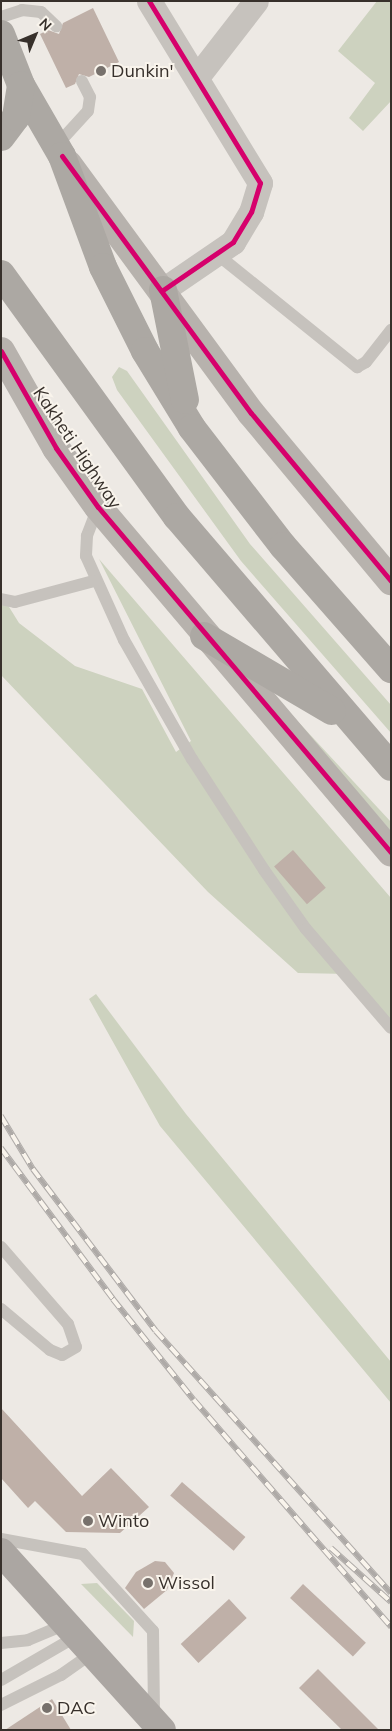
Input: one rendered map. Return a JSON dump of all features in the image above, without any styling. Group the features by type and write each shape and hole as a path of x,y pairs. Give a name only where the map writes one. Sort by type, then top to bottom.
{"highway":[{"path":"1,34 22,85 59,151 103,267 145,351 192,428 283,546 391,669"},
{"path":"1,138 16,117 22,85"},
{"name":"Kakheti Highway","path":"1,274 177,517 391,767"},
{"path":"163,290 192,428"},
{"path":"204,636 353,723"}],"main road":[{"path":"1,1552 158,1726"}],"street":[{"path":"149,1 260,182 251,212 233,242 218,255 163,290"},
{"path":"197,77 256,1"},
{"path":"59,151 286,459 389,574"},
{"name":"Kakheti Highway","path":"1,351 56,448 98,507 204,636 391,852"}],"lane":[{"path":"1,17 22,10 41,12 56,26"},
{"path":"59,151 88,111 90,97 82,81"},
{"path":"218,255 357,367 366,362 391,330"},
{"path":"98,507 87,536 86,556 94,581 192,759 264,870 306,929 391,1028"},
{"path":"1,598 15,602 94,581"},
{"path":"1,1247 68,1324 76,1347 62,1355 50,1350 1,1309"},
{"path":"1,1539 83,1554 153,1630 158,1726"},
{"path":"1,1643 78,1638"},
{"path":"1,1680 78,1638"},
{"path":"1,1705 61,1675 78,1638"}],"green space":[{"path":"377,1 391,1 391,101 363,131 349,118 375,83 338,51"},
{"path":"119,367 127,371 250,544 391,705 391,733 241,561 117,390 112,377"},
{"path":"99,559 391,898 391,1025 348,974 298,973 208,892 1,675 1,594 19,623 75,666 142,689 176,752 191,741"},
{"path":"265,686 391,822 391,831"},
{"path":"96,994 186,1114 391,1362 391,1403 160,1126 89,999"},
{"path":"97,1583 134,1621 133,1637 81,1584"}],"building":[{"path":"93,8 119,62 89,77 79,74 75,84 66,88 40,34 48,30 59,34 63,23"},
{"path":"293,850 326,888 307,904 274,866"},
{"path":"1,1408 82,1496 111,1468 149,1507 120,1533 66,1532 35,1501 28,1508 1,1478"},
{"path":"182,1482 245,1537 234,1551 170,1496"},
{"path":"155,1561 165,1562 174,1573 167,1590 144,1609 125,1588 136,1572"},
{"path":"303,1584 366,1643 353,1657 290,1598"},
{"path":"229,1599 247,1618 198,1663 181,1644"},
{"path":"318,1669 379,1730 342,1730 299,1688"},
{"path":"52,1699 71,1730 5,1730"}],"railway":[{"path":"1,1116 33,1169 156,1331 391,1593"},
{"path":"1,1148 113,1299 194,1400 391,1627"},
{"path":"331,1548 391,1602"}],"cycle path":[{"path":"149,1 260,183 251,212 233,242 163,290"},
{"path":"62,156 251,413 391,581"},
{"path":"1,351 56,448 98,507 391,852"}],"place":[{"name":"Dunkin'","path":"101,71"},
{"name":"Winto","path":"88,1521"},
{"name":"Wissol","path":"148,1583"},
{"name":"DAC","path":"47,1708"}]}
